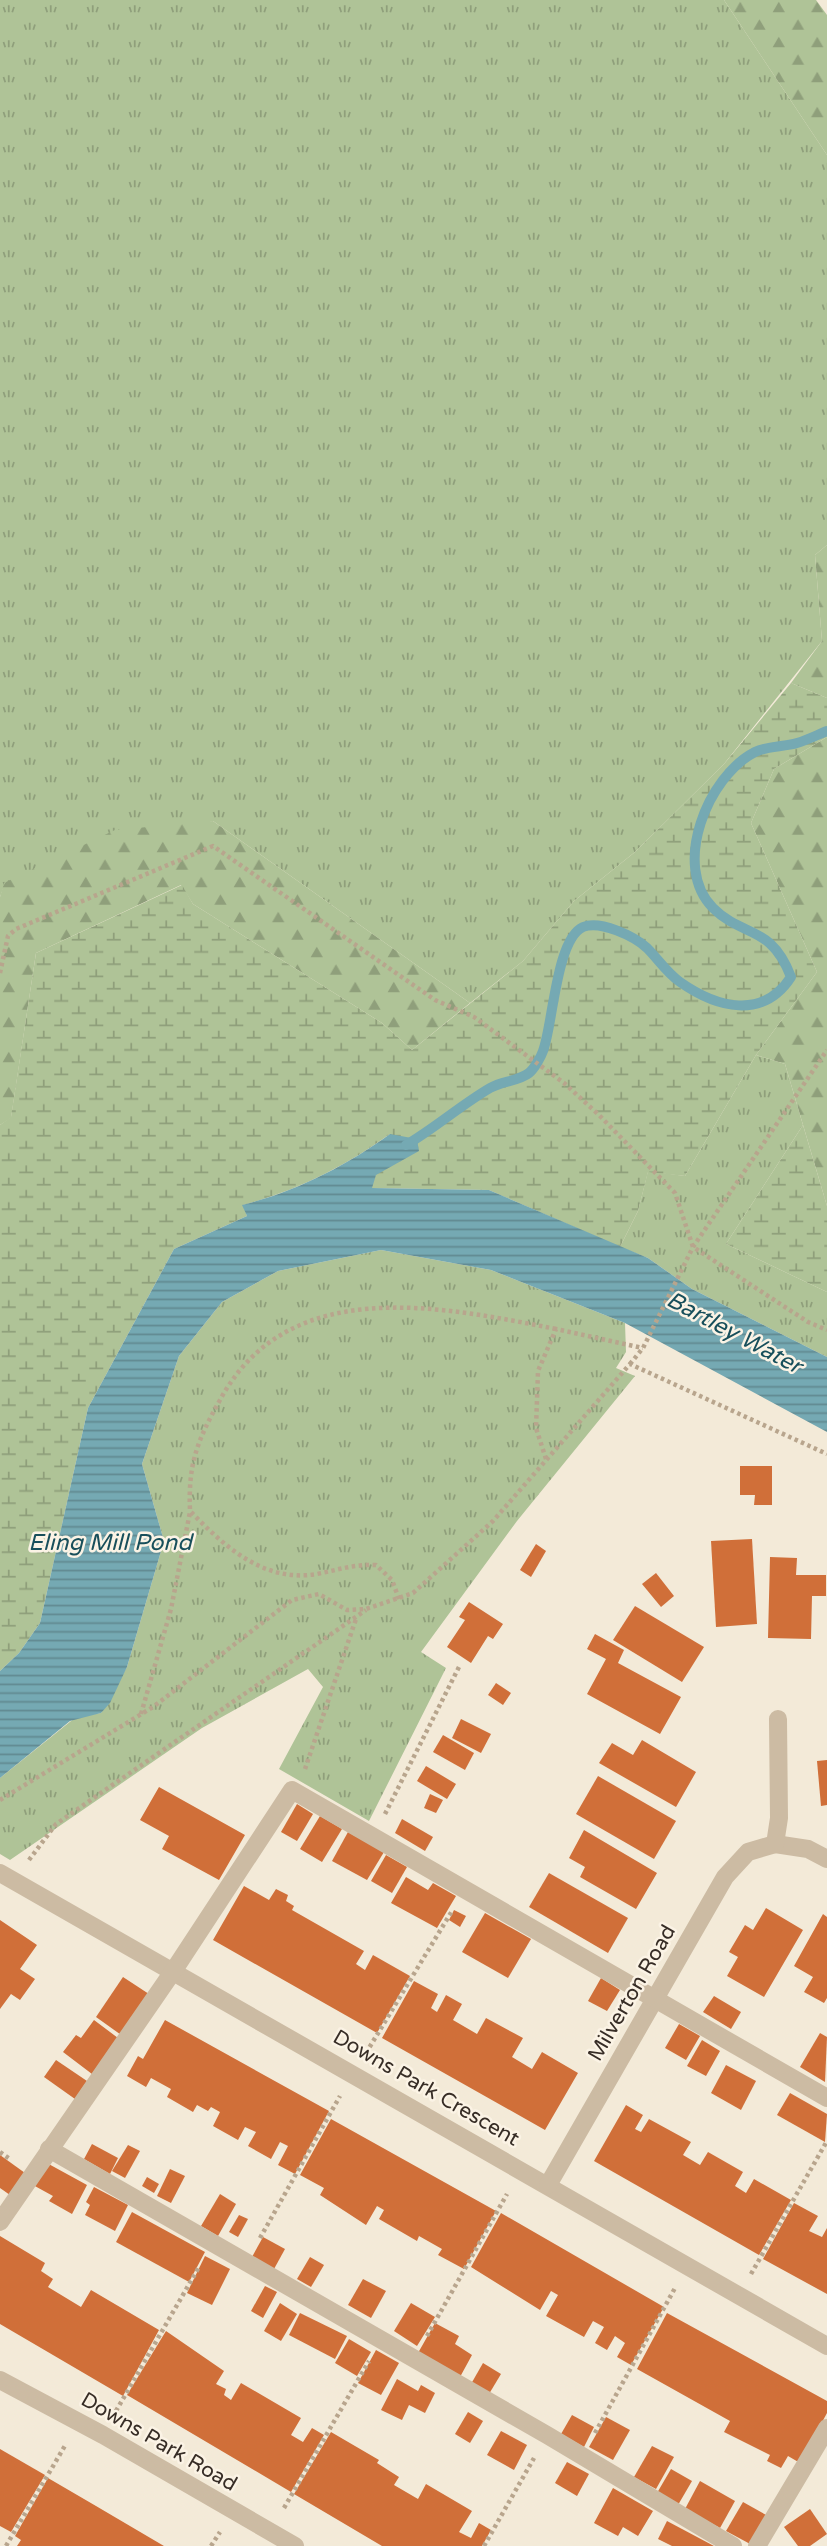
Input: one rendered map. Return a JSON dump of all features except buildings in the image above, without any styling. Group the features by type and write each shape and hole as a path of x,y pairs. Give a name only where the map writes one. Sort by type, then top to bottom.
{"street":[{"path":"778,1720 781,1770 775,1844 808,1849 827,1859"},
{"path":"0,2222 174,1970 292,1790 656,1997 827,2098"},
{"name":"Milverton Road","path":"548,2185 737,1861 748,1852 775,1844"},
{"name":"Downs Park Crescent","path":"6,1876 827,2346"},
{"path":"49,2149 583,2455 733,2546"},
{"name":"Downs Park Road","path":"0,2380 103,2435 295,2546"},
{"path":"757,2546 827,2428"}],"path":[{"path":"0,973 8,936 16,929 213,846 435,1000 474,1017 564,1083 675,1194 694,1247 808,1322 827,1330"},
{"path":"0,1800 141,1715 292,1600 307,1594 318,1594 347,1610 366,1609 399,1599 413,1593 493,1521 643,1349 694,1247 826,1052 827,1044"},
{"path":"141,1715 171,1609 190,1511 189,1477 197,1441 233,1376 264,1346 298,1326 339,1312 410,1306 485,1315 643,1349"},
{"path":"546,1459 536,1429 538,1371 556,1329"},
{"path":"630,1364 827,1454"},
{"path":"190,1511 213,1535 258,1567 295,1576 360,1564 376,1565 392,1580 399,1599"},
{"path":"6,1876 56,1824 356,1619 366,1609"},
{"path":"292,1790 301,1779 356,1619"},
{"path":"372,1836 460,1665"},
{"path":"247,2261 353,2073 465,1889"},
{"path":"740,2295 827,2141"},
{"path":"414,2358 521,2170"},
{"path":"103,2435 213,2242"},
{"path":"583,2455 688,2265"},
{"path":"270,2532 381,2339"},
{"path":"6,2546 79,2422"},
{"path":"484,2546 547,2435"}],"green space":[{"path":"0,0 724,0 827,155 827,545 815,555 822,641 724,764 635,852 574,901 523,961 470,1003 213,821 5,883 0,897"},
{"path":"724,0 816,0 827,15 827,155"},
{"path":"827,545 827,698 791,683 822,641 815,555"},
{"path":"791,683 827,698 827,737 774,769 751,823 817,972 756,1055 685,1176 648,1172 638,1211 620,1247 489,1190 371,1188 390,1134 356,1157 320,1176 243,1205 247,1216 174,1249 88,1408 40,1623 19,1653 0,1671 0,1125 11,1117 36,953 182,885 193,904 382,1023 412,1050 523,961 574,901 635,852 724,764"},
{"path":"827,737 827,1206 785,1064 756,1055 817,972 751,823 774,769"},
{"path":"213,821 470,1003 412,1050 382,1023 193,904 181,885 36,953 11,1118 0,1125 0,897 4,883 115,830"},
{"path":"756,1055 785,1064 803,1125 726,1244 827,1292 827,1357 692,1289 648,1258 620,1247 638,1211 648,1171 685,1176"},
{"path":"803,1125 827,1206 827,1292 726,1244"},
{"path":"381,1250 491,1270 625,1323 626,1352 616,1368 635,1376 517,1521 421,1652 446,1668 369,1821 279,1769 323,1687 308,1669 202,1728 10,1860 0,1854 0,1778 76,1717 101,1713 127,1667 164,1541 142,1464 179,1356 222,1302 278,1271"}],"water":[{"name":"Eling Mill Pond","path":"390,1134 417,1139 419,1151 376,1175 372,1188 489,1190 648,1258 692,1289 827,1357 827,1432 625,1323 491,1270 381,1250 278,1271 222,1302 179,1356 142,1464 164,1541 127,1667 110,1703 101,1713 70,1721 0,1778 0,1671 19,1653 40,1623 88,1408 174,1249 247,1216 242,1205 262,1200 319,1177"}],"waterway":[{"path":"406,1145 490,1088 520,1078 533,1069 542,1054 561,965 574,935 583,927 607,927 634,939 647,948 680,982 724,1003 753,1004 767,1000 780,991 791,977 783,960 765,940 713,908 701,890 695,869 695,847 710,801 738,764 760,750 797,743 827,731"}],"water label":[{"name":"Bartley Water","path":"734,1333"}]}
